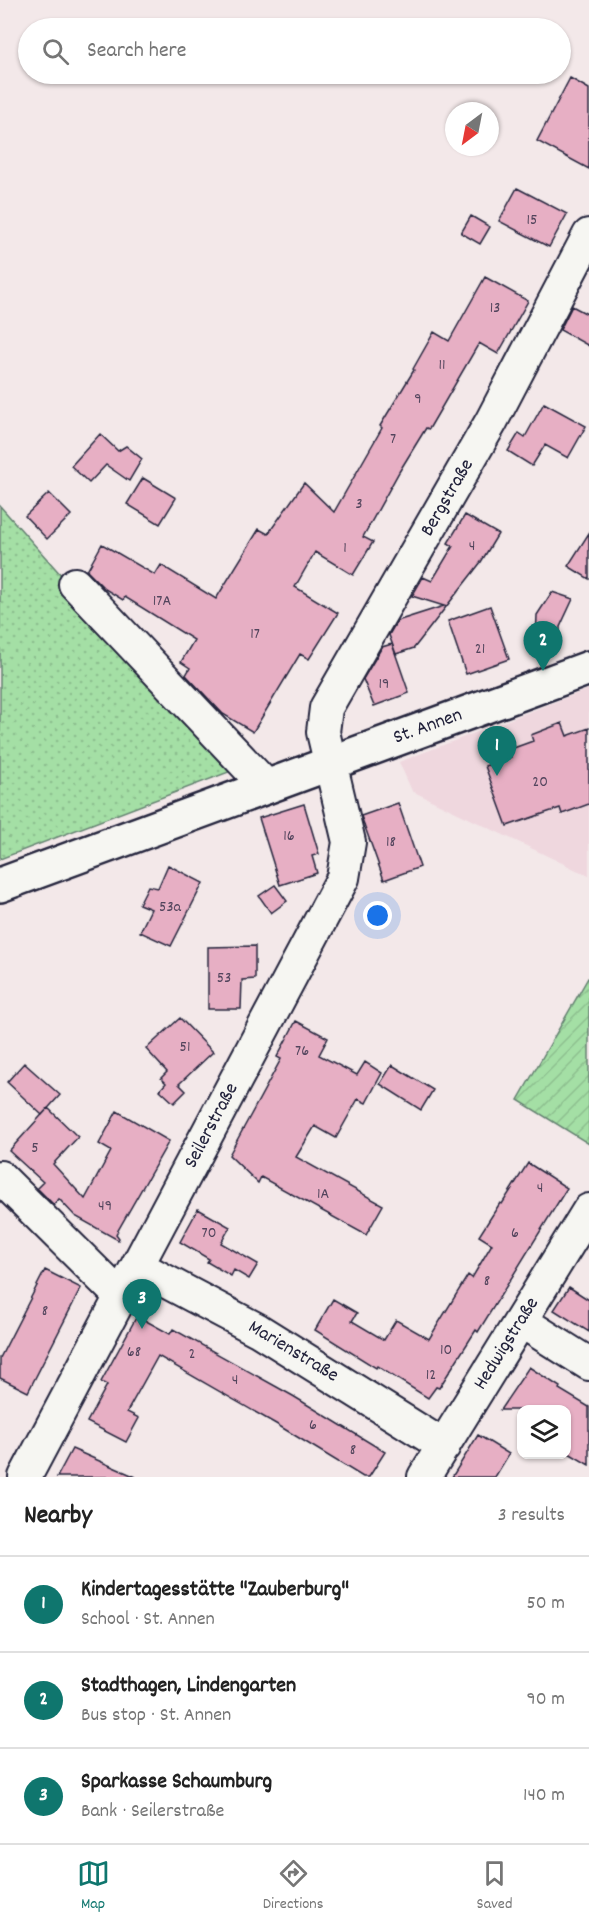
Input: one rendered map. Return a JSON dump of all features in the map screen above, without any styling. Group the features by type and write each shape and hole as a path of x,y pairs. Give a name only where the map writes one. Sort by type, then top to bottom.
{"main road":[{"name":"St. Annen","path":"0,885 589,668"}],"street":[{"name":"Bergstraße","path":"330,763 323,732 326,708 491,422 589,235"},
{"path":"75,584 267,787"},
{"name":"Seilerstraße","path":"25,1477 343,878 349,842 330,763"},
{"path":"0,1177 121,1297"},
{"name":"Hedwigstraße","path":"424,1477 589,1210"},
{"name":"Marienstraße","path":"137,1266 258,1330 444,1446"},
{"path":"521,1321 589,1364"}],"shaded area":[{"path":"589,689 589,876 412,791 399,762"}],"green space":[{"path":"0,506 234,770 0,859"},
{"path":"589,978 589,1144 518,1100"}],"building":[{"path":"571,79 589,89 589,169 537,141 567,84 571,84"},
{"path":"517,188 567,214 549,247 499,221"},
{"path":"471,216 490,227 480,244 461,233"},
{"path":"485,277 528,301 498,354 479,343 429,429 426,428 399,472 363,537 373,542 353,575 315,552 295,587 338,613 309,659 300,654 253,732 223,714 186,675 190,668 181,662 194,640 125,597 123,600 105,589 87,571 102,544 155,575 161,565 216,599 259,529 268,534 304,483 334,512 434,332 449,341"},
{"path":"572,306 589,315 589,346 560,330"},
{"path":"544,403 586,426 568,458 545,445 532,466 508,451 519,433 525,437"},
{"path":"100,434 118,451 126,446 142,459 129,481 106,465 89,483 71,466"},
{"path":"143,478 176,498 160,524 127,504"},
{"path":"49,493 71,515 47,539 25,516"},
{"path":"465,515 498,534 481,562 414,648 396,654 389,635 397,621 444,606 412,596 423,577 432,581 453,546 448,543"},
{"path":"589,533 589,579 568,566"},
{"path":"552,592 573,599 560,627 560,642 536,641 537,615"},
{"path":"490,606 509,659 466,674 448,621"},
{"path":"392,644 409,693 374,706 363,679 382,647"},
{"path":"562,723 567,736 589,728 589,804 562,814 560,808 507,826 485,766 511,757 508,750 533,741 531,735"},
{"path":"398,803 420,867 384,880 361,816"},
{"path":"304,804 319,854 312,856 317,873 280,885 259,818"},
{"path":"168,865 203,883 171,946 140,932 151,909 139,904 148,886 158,888"},
{"path":"275,885 287,901 271,913 259,896"},
{"path":"255,946 255,979 242,980 241,1009 208,1009 208,947"},
{"path":"180,1018 213,1052 179,1084 186,1091 174,1103 160,1090 166,1083 161,1078 167,1072 146,1049"},
{"path":"296,1021 328,1038 319,1055 357,1075 365,1062 382,1073 366,1103 358,1099 336,1138 315,1126 296,1157 383,1205 366,1235 261,1177 258,1183 229,1155 281,1059 277,1057"},
{"path":"24,1063 60,1095 42,1115 7,1082"},
{"path":"392,1065 433,1090 421,1110 380,1084"},
{"path":"48,1108 78,1137 53,1164 85,1199 111,1151 99,1144 117,1111 169,1141 116,1234 118,1240 75,1216 59,1199 54,1205 37,1188 43,1182 9,1151"},
{"path":"528,1163 567,1188 478,1332 476,1330 439,1388 436,1387 428,1398 315,1330 333,1299 357,1313 352,1321 384,1340 396,1320 429,1339 468,1275 472,1278 492,1244 479,1236"},
{"path":"198,1209 230,1227 221,1243 258,1264 249,1279 234,1270 231,1276 207,1262 209,1259 180,1242"},
{"path":"45,1270 81,1288 28,1392 0,1378 0,1358"},
{"path":"569,1287 589,1300 589,1332 554,1310"},
{"path":"137,1316 170,1334 173,1329 293,1396 385,1452 369,1477 363,1477 158,1356 127,1412 139,1418 126,1442 87,1422 107,1385 101,1382"},
{"path":"529,1367 589,1407 589,1465 571,1454 571,1405 517,1405 517,1410 500,1410"},
{"path":"478,1435 509,1454 495,1477 452,1477"},
{"path":"72,1449 136,1477 57,1477"}],"place":[{"name":"Stadthagen, Lindengarten","path":"543,671"},
{"name":"Kindertagesstätte \"Zauberburg\"","path":"497,776"},
{"name":"Sparkasse Schaumburg","path":"142,1329"}]}
